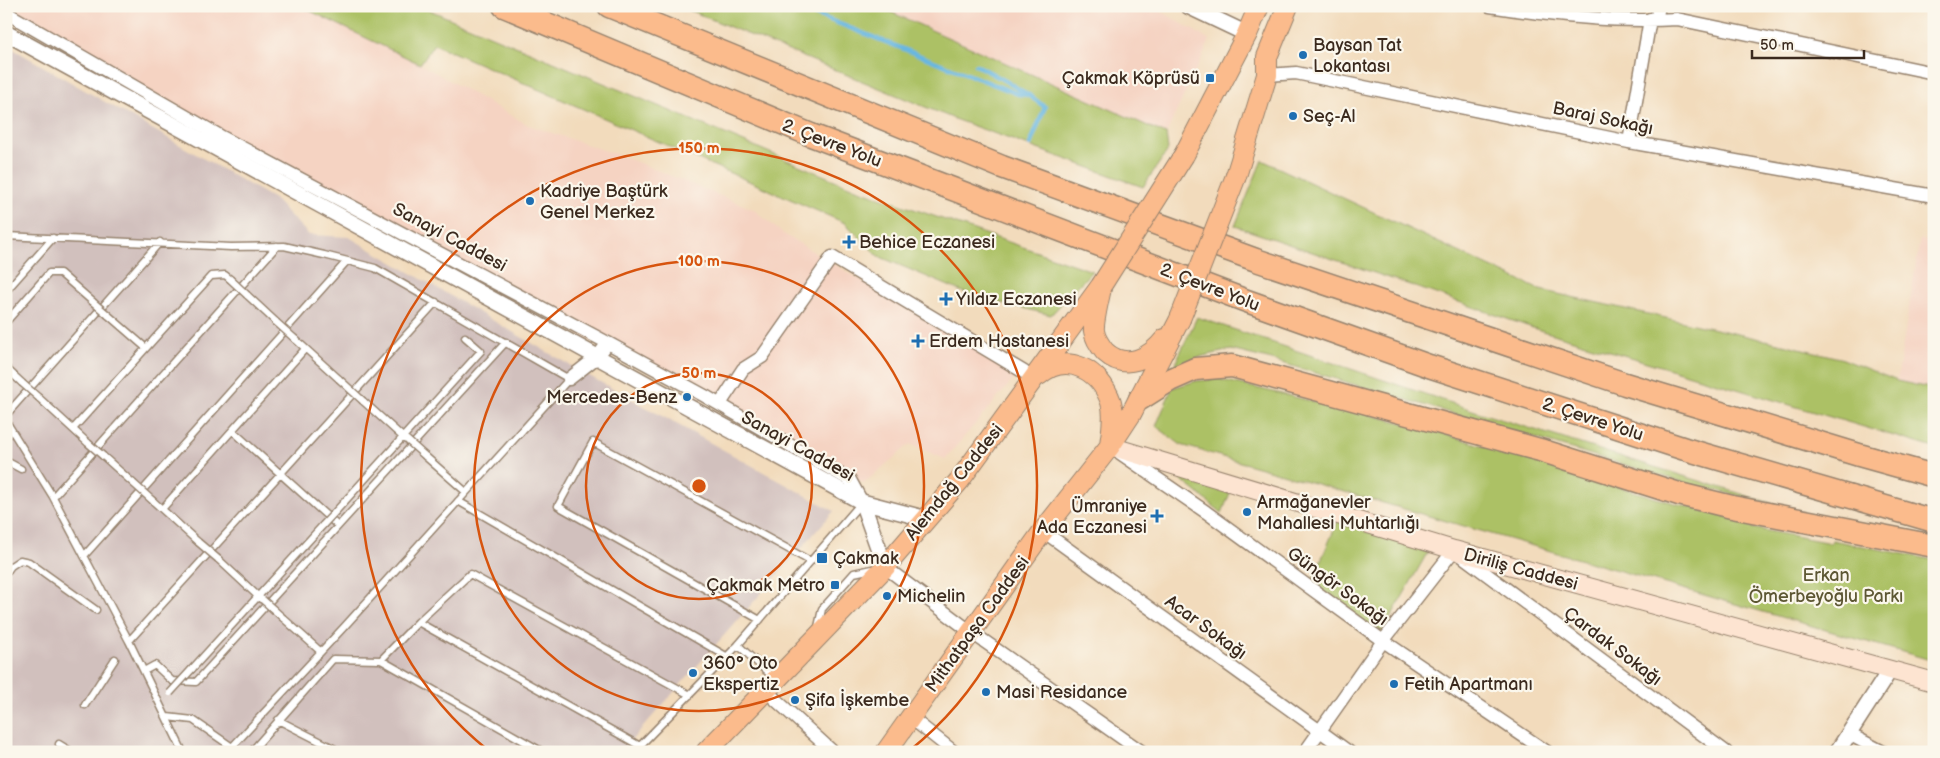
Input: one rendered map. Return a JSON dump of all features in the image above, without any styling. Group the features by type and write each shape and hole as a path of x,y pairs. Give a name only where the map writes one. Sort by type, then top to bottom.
{"highway":[{"name":"2. Çevre Yolu","path":"504,6 811,135 1244,300 1429,366 1675,446 1934,521"},
{"path":"609,6 1002,167 1256,260 1625,384 1858,456 1934,476"},
{"path":"1140,398 1170,380 1196,369 1232,366 1540,450 1679,494 1934,546"}],"main road":[{"path":"1258,6 1247,34 1184,155 1101,286 1094,330 1102,348 1112,358 1125,363 1146,356 1159,346 1180,319 1236,176 1267,75 1267,57 1288,6"},
{"name":"Alemdağ Caddesi","path":"706,752 885,567 959,481 1101,286"},
{"name":"Mithatpaşa Caddesi","path":"886,752 1044,531 1110,446 1140,398 1180,319"},
{"path":"1033,380 1048,367 1064,363 1080,366 1094,375 1111,401 1113,413 1110,446"},
{"name":"Diriliş Caddesi","path":"1110,446 1454,550 1934,682"}],"street":[{"path":"1188,6 1247,34"},
{"path":"1490,6 1572,18 1677,19 1934,73"},
{"path":"1629,142 1653,20 1659,6"},
{"name":"Sanayi Caddesi","path":"8,14 220,136 720,404 850,480 862,502 885,567"},
{"name":"Sanayi Caddesi","path":"6,33 862,502 926,519"},
{"name":"Baraj Sokağı","path":"1267,75 1296,73 1629,142 1934,196"},
{"path":"720,404 743,369 762,356 832,257 1024,372 1033,380"},
{"path":"569,379 597,357 608,343"},
{"name":"Güngör Sokağı","path":"1110,446 1206,512 1384,641 1547,752"},
{"name":"Acar Sokağı","path":"1044,531 1349,752"},
{"path":"1306,752 1384,641 1454,550"},
{"name":"Çardak Sokağı","path":"1454,550 1726,752"},
{"path":"885,567 971,632 1142,752"},
{"path":"1838,752 1890,670"},
{"path":"771,686 833,752"},
{"path":"910,717 954,752"},
{"path":"1849,734 1883,752"}],"lane":[{"path":"6,236 160,242 231,247 278,246 300,249 375,268 569,379 232,747 193,720 167,717"},
{"path":"6,291 53,238"},
{"path":"6,416 160,242"},
{"path":"53,496 278,246"},
{"path":"84,556 347,261"},
{"path":"6,322 49,273 60,273 146,348"},
{"path":"73,429 211,276 225,275 466,492"},
{"path":"129,641 436,302"},
{"path":"160,704 261,598 323,525 405,439 481,352 465,337"},
{"path":"144,671 155,665 172,680 196,682 506,342"},
{"path":"162,509 305,349"},
{"path":"6,368 320,652"},
{"path":"6,421 53,496 129,641 183,752"},
{"path":"233,431 338,526"},
{"path":"760,620 558,506 593,442 810,561"},
{"path":"6,461 21,469"},
{"path":"458,501 726,656"},
{"path":"634,752 760,620 862,502"},
{"path":"6,573 10,566 20,560 30,562 96,610"},
{"path":"382,660 418,622 470,574 690,695"},
{"path":"418,622 640,746"},
{"path":"738,644 771,686"},
{"path":"85,705 115,659"},
{"path":"250,752 333,659 382,660 543,752"},
{"path":"278,720 341,752"},
{"path":"59,744 72,752"}],"shaded area":[{"path":"8,6 300,6 420,64 528,125 627,158 753,209 782,233 1018,374 945,459 910,444 864,483 597,344 258,158"},
{"path":"877,6 1152,6 1210,40 1166,134"},
{"path":"6,45 274,199 309,235 349,237 573,367 834,511 621,752 6,752"},
{"path":"1920,239 1934,242 1934,389 1897,381"}],"green space":[{"path":"300,6 420,6 856,189 1092,271 1051,315 970,295 878,256 845,223 434,44 420,64"},
{"path":"679,6 877,6 1166,134 1168,150 1143,187 957,120"},
{"path":"1262,160 1540,290 1843,359 1897,381 1934,389 1934,448 1533,328 1235,226"},
{"path":"1197,317 1487,415 1777,505 1693,485 1272,360 1231,350 1203,356 1173,368"},
{"name":"Erkan Ömerbeyoğlu Parkı","path":"1218,379 1421,427 1656,498 1753,524 1752,528 1831,543 1832,540 1934,560 1934,661 1181,445 1156,426 1172,388 1196,381"},
{"path":"1183,469 1232,488 1222,513 1178,477"},
{"path":"1340,516 1430,548 1379,638 1309,588"}],"waterway":[{"path":"794,6 1018,94 1029,95"},
{"path":"976,65 1012,84 1045,107 1030,145"}],"place":[{"name":"Baysan Tat Lokantası","path":"1303,55"},
{"name":"Çakmak Köprüsü","path":"1210,78"},
{"name":"Seç-Al","path":"1293,116"},
{"name":"Kadriye Baştürk Genel Merkez","path":"530,201"},
{"name":"Behice Eczanesi","path":"849,242"},
{"name":"Yıldız Eczanesi","path":"946,299"},
{"name":"Erdem Hastanesi","path":"918,341"},
{"name":"Mercedes-Benz","path":"687,397"},
{"name":"Armağanevler Mahallesi Muhtarlığı","path":"1247,512"},
{"name":"Ümraniye Ada Eczanesi","path":"1157,516"},
{"name":"Çakmak","path":"822,558"},
{"name":"Çakmak Metro","path":"835,585"},
{"name":"Michelin","path":"887,596"},
{"name":"360° Oto Ekspertiz","path":"693,673"},
{"name":"Fetih Apartmanı","path":"1394,684"},
{"name":"Masi Residance","path":"986,692"},
{"name":"Şifa İşkembe","path":"795,700"}]}
